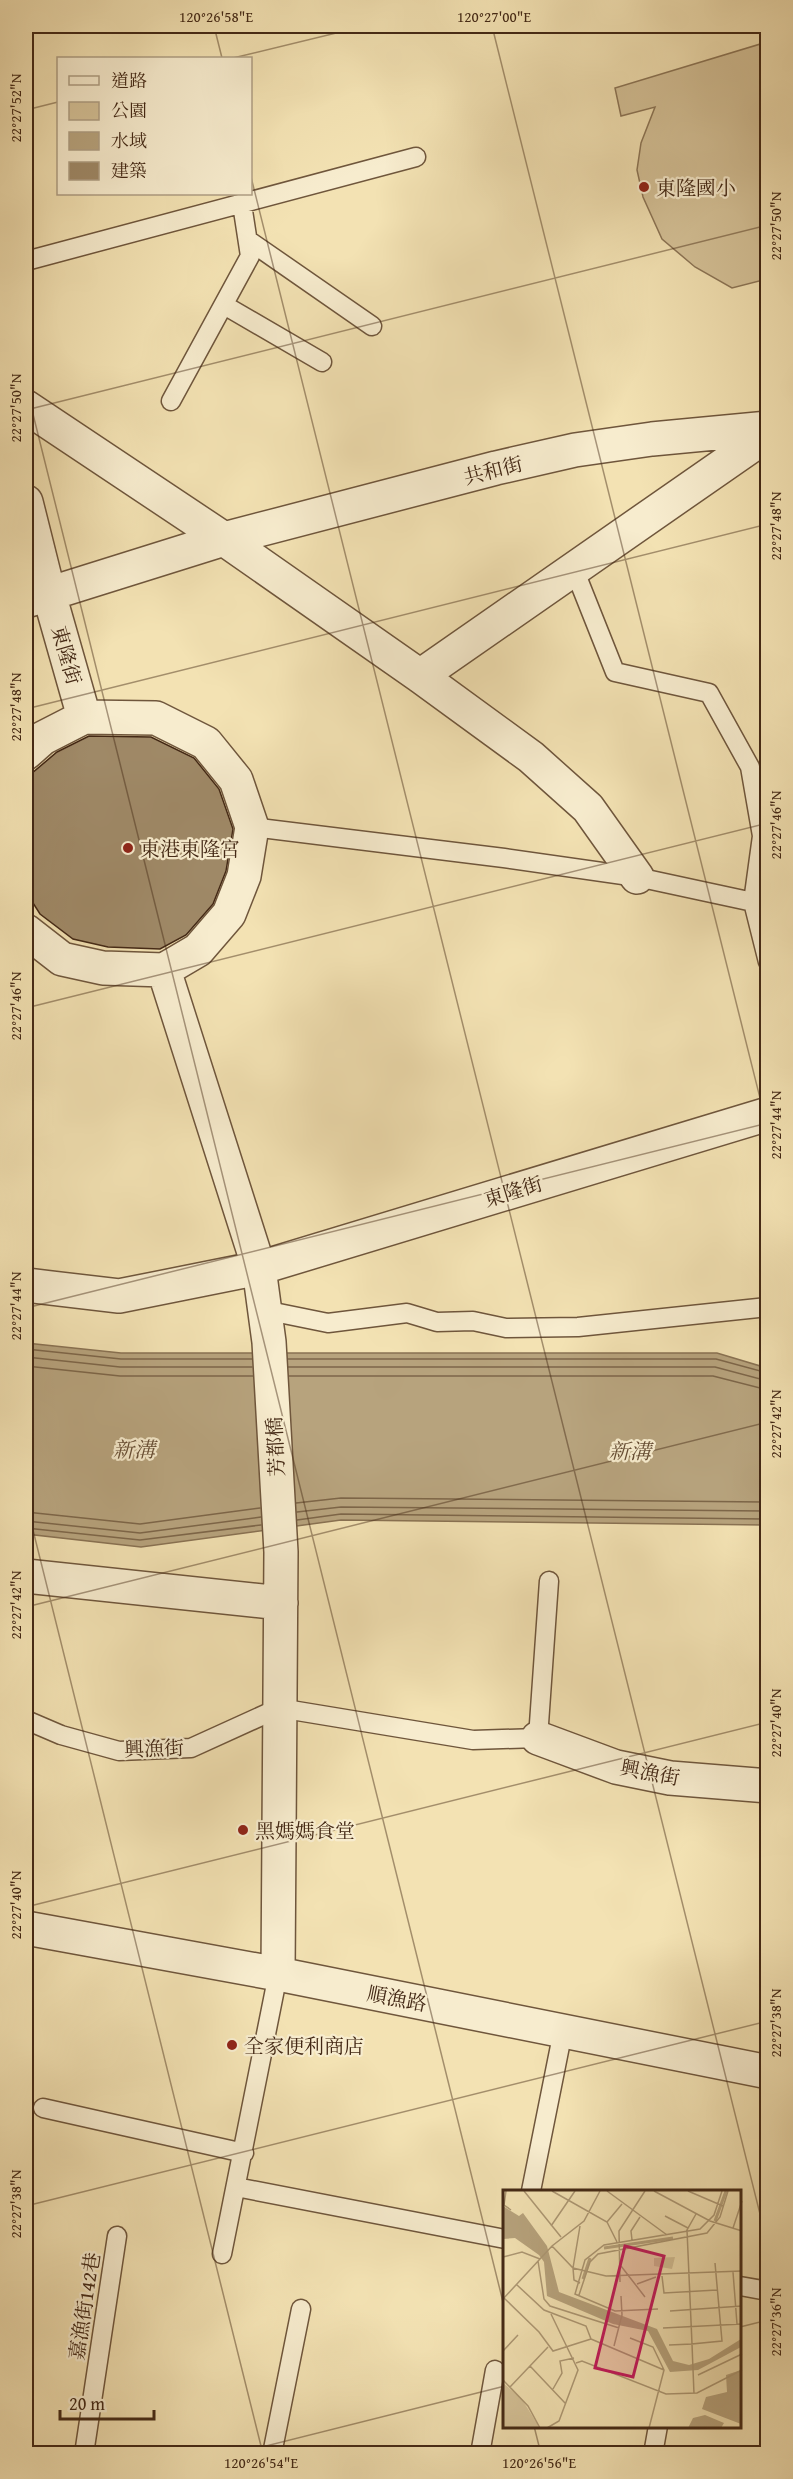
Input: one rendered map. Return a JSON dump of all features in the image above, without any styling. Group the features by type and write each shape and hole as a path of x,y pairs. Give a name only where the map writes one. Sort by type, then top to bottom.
{"street":[{"path":"26,407 224,539 531,757 588,808 637,877"},
{"name":"共和街","path":"37,597 224,539 496,468 575,450 652,439 768,428"},
{"path":"420,676 768,434"},
{"name":"東隆街","path":"26,502 37,597 84,717"},
{"path":"26,753 43,738 84,717 156,717 206,743 236,780 252,827 244,876 229,914 198,950 164,970 103,968 62,959 26,931"},
{"path":"164,970 259,1268"},
{"name":"東隆街","path":"26,1285 119,1296 259,1268 768,1114"},
{"name":"芳都橋","path":"259,1268 269,1342 281,1552 281,1603"},
{"path":"26,1576 281,1603 278,1974"},
{"name":"興漁街","path":"538,1738 616,1767 670,1778 768,1786"},
{"name":"順漁路","path":"26,1928 278,1974 768,2072"}],"lane":[{"path":"26,261 416,157"},
{"path":"171,401 250,256 242,204"},
{"path":"248,240 372,326"},
{"path":"224,305 322,362"},
{"path":"574,569 615,672 709,693 750,767 762,837 753,902 768,962"},
{"path":"750,767 768,776"},
{"path":"252,827 637,877 753,902"},
{"path":"264,1310 328,1323 408,1313 437,1322 473,1322 506,1328 578,1328 768,1307"},
{"path":"279,1708 473,1740 538,1738 549,1581"},
{"name":"興漁街","path":"26,1720 61,1735 119,1751 152,1751 191,1748 279,1708"},
{"path":"222,2254 278,1974"},
{"path":"531,2190 563,2031"},
{"path":"43,2108 244,2153"},
{"path":"236,2187 503,2239"},
{"name":"嘉漁街142巷","path":"84,2454 117,2236"},
{"path":"742,2286 768,2291"},
{"path":"272,2454 301,2309"},
{"path":"480,2454 495,2370"},
{"path":"653,2454 658,2428"}],"green space":[{"path":"767,42 767,279 732,288 695,267 662,239 643,197 637,170 641,143 655,107 621,116 615,88"}],"water":[{"name":"新溝","path":"26,1343 121,1353 717,1353 767,1368 767,1525 341,1520 141,1547 26,1534"}],"building":[{"name":"東港東隆宮","path":"89,736 151,737 194,758 219,789 233,829 226,871 213,904 186,935 160,949 108,947 73,939 40,914 26,892 26,785 31,774 57,752"}],"place":[{"name":"東隆國小","path":"644,187"},
{"name":"東港東隆宮","path":"128,848"},
{"name":"黑媽媽食堂","path":"243,1830"},
{"name":"全家便利商店","path":"232,2045"}]}
